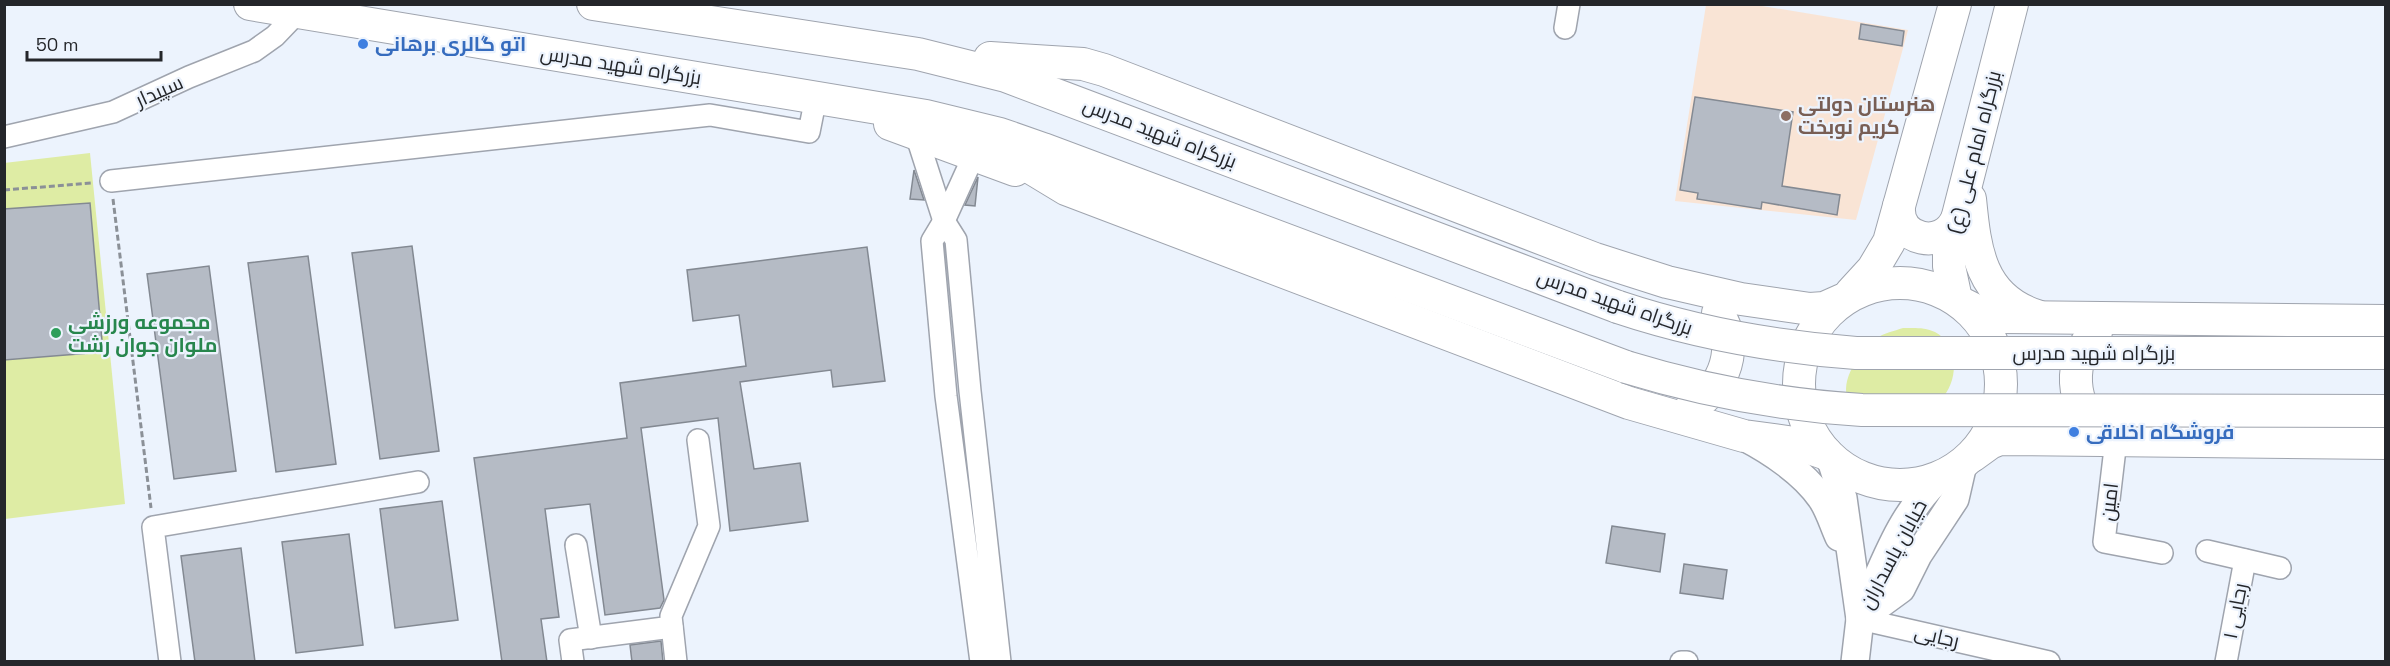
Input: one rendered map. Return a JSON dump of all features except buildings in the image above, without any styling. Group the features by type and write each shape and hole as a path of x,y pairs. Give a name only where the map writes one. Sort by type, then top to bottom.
{"highway":[{"name":"بزرگراه شهید مدرس","path":"250,4 956,122 1058,154 1626,367 1733,395 1800,405 1862,410 2385,411"},
{"name":"بزرگراه شهید مدرس","path":"593,4 636,8 918,54 1006,76 1618,307 1682,327 1742,340 1795,348 1856,353 2385,353"},
{"path":"1955,4 1884,254 1865,279 1827,313 1815,328 1804,350 1799,388 1803,412 1810,430 1828,455 1858,476 1886,484 1915,484 1957,467 1990,443 2000,439 2385,443"},
{"name":"بزرگراه امام علی (ع)","path":"1958,301 1948,258 2012,4"},
{"name":"بزرگراه شهید مدرس","path":"918,54 1094,67 1609,264 1688,288 1749,301 1810,309 1824,308 1844,299"},
{"path":"816,98 1066,189"},
{"name":"بزرگراه شهید مدرس","path":"956,122 1066,189 1620,400 1737,434 1799,444 1828,455"},
{"path":"1968,175 1975,248 1984,274 2005,299 2024,311 2040,317"},
{"path":"1899,206 1904,226 1910,233 1920,238 1940,237 1952,228 1957,219"},
{"path":"1844,299 1868,288 1902,283 1930,287 1958,301 1977,319 1990,339 1999,361 2001,380 1999,404 1992,426 1980,447 1957,467"},
{"path":"1656,411 1676,411 1701,401 1716,386 1727,363 1729,342 1721,317 1704,297 1688,288"},
{"name":"بزرگراه شهید مدرس","path":"1958,301 1976,311 1993,316 2385,321"},
{"path":"2118,440 2101,430 2086,415 2078,395 2076,374 2079,358 2089,339 2104,325 2122,317"}],"main road":[{"path":"1737,434 1773,455 1816,492 1824,504 1853,571"},
{"name":"خیابان پاسداران","path":"1828,455 1841,488 1860,619"},
{"name":"خیابان پاسداران","path":"1860,619 1896,540 1921,498 1957,467"},
{"path":"1855,662 1860,619"}],"street":[{"path":"1565,28 1569,4"},
{"name":"سپیدار","path":"4,138 113,112 189,77 254,51 274,36 298,12"},
{"path":"111,181 710,115 809,132 816,98"},
{"path":"916,134 944,221 956,240 1000,662"},
{"path":"974,155 933,242 946,396 981,662"},
{"path":"946,396 970,391"},
{"path":"676,662 670,616 709,526 698,440"},
{"name":"امین","path":"2118,440 2104,542 2162,553"},
{"path":"170,662 153,526 418,482"},
{"path":"576,545 591,638"},
{"path":"2207,551 2280,568"},
{"name":"رجایی ۱","path":"2226,662 2245,560"},
{"name":"رجایی","path":"1860,619 2049,662"},
{"path":"573,662 570,640 672,627"},
{"path":"1682,662 1687,662"}],"path":[{"path":"4,190 111,181 153,526"}],"shaded area":[{"name":"هنرستان دولتی کریم نوبخت","path":"1706,5 1756,5 1908,30 1856,220 1675,201"}],"green space":[{"name":"مجموعه ورزشی ملوان جوان رشت","path":"90,153 125,504 5,519 4,163"},
{"path":"1903,328 1927,329 1943,337 1954,361 1952,380 1942,398 1912,421 1897,426 1876,426 1867,421 1849,402 1846,385 1853,367 1864,350 1877,338"}],"place":[{"name":"اتو گالری برهانی","path":"363,44"},
{"name":"هنرستان دولتی کریم نوبخت","path":"1786,116"},
{"name":"مجموعه ورزشی ملوان جوان رشت","path":"56,333"},
{"name":"فروشگاه اخلاقی","path":"2074,432"}]}
